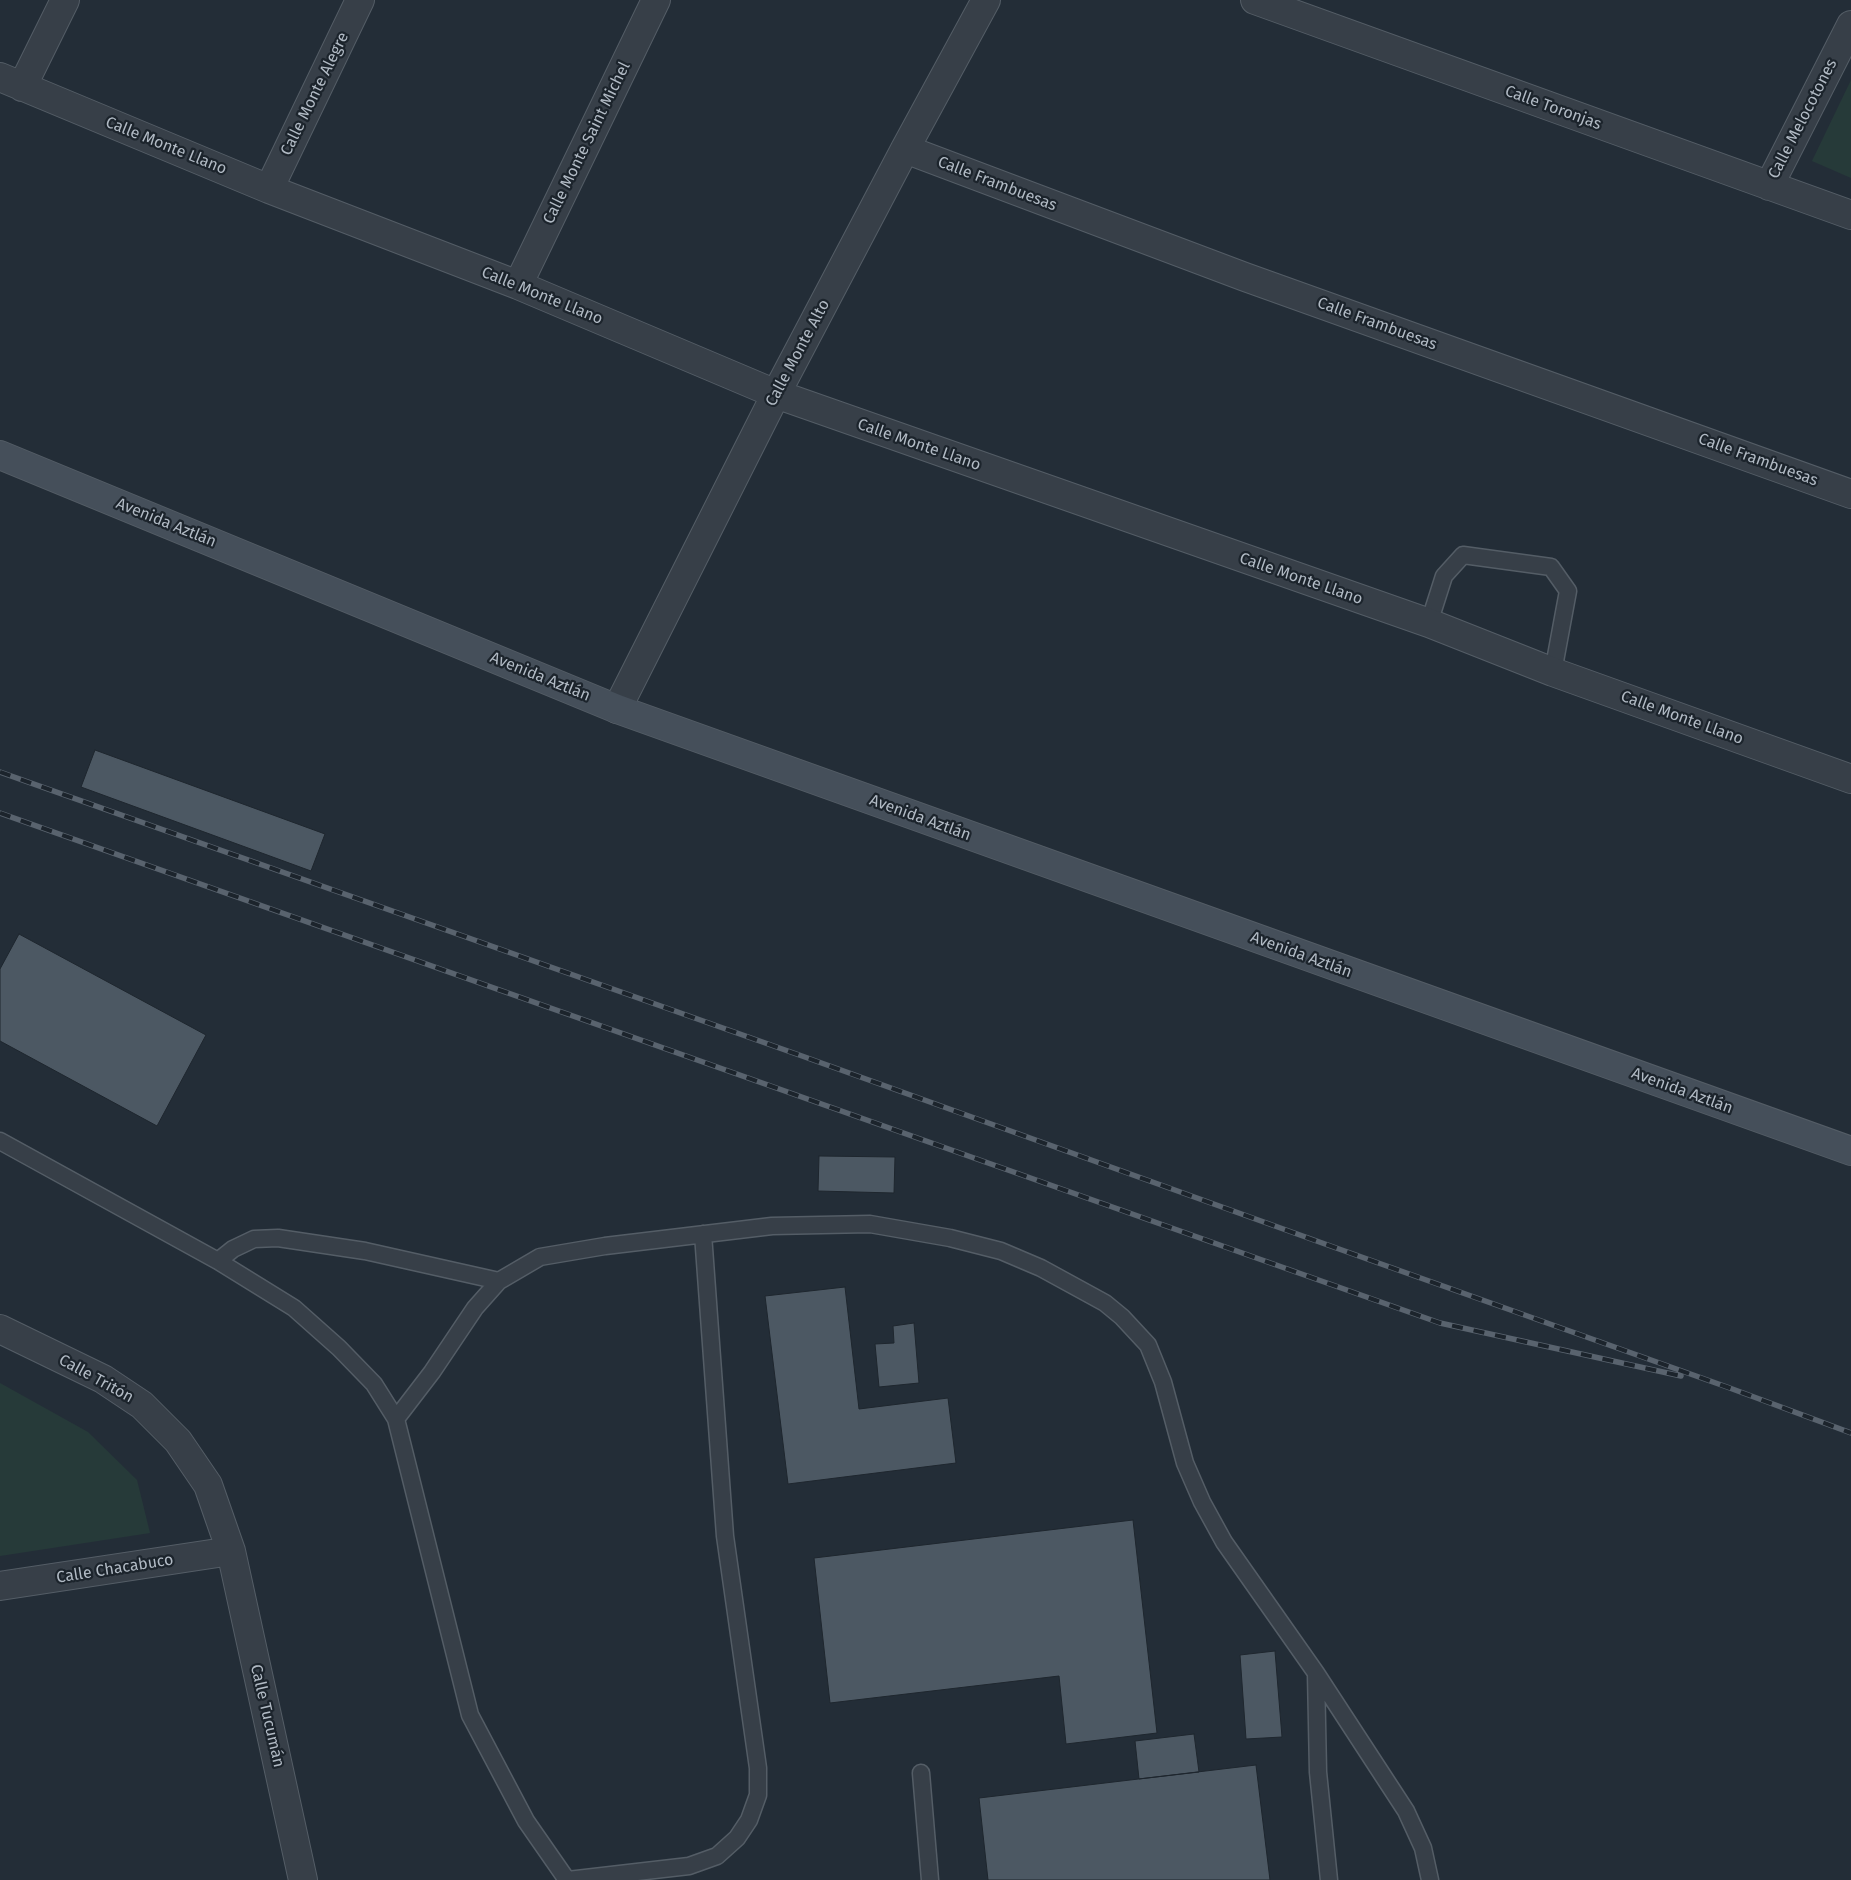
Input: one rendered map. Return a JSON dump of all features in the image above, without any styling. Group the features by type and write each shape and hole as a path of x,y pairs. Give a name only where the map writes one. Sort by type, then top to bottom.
{"main road":[{"name":"Avenida Aztlán","path":"0,455 617,709 1851,1151"}],"street":[{"path":"11,82 65,0"},
{"name":"Calle Monte Alegre","path":"270,189 360,0"},
{"name":"Calle Monte Saint Michel","path":"518,285 656,0"},
{"name":"Calle Monte Alto","path":"617,709 776,394 986,0"},
{"name":"Calle Toronjas","path":"1255,0 1851,215"},
{"name":"Calle Melocotones","path":"1769,186 1851,25"},
{"name":"Calle Monte Llano","path":"11,82 270,189 518,285 776,394 1429,623 1553,672 1851,779"},
{"name":"Calle Frambuesas","path":"905,149 1254,280 1851,494"},
{"name":"Calle Tritón","path":"0,1329 103,1379 142,1405 178,1441 208,1484 230,1551"},
{"name":"Calle Chacabuco","path":"0,1586 230,1551"},
{"name":"Calle Tucumán","path":"230,1551 303,1880"}],"lane":[{"path":"1429,623 1444,576 1463,555 1551,567 1568,591 1553,672"},
{"path":"0,1142 218,1261 294,1308 339,1348 374,1384 396,1419 470,1715 526,1821 567,1880 689,1866 717,1856 737,1838 749,1820 758,1795 758,1768 725,1536 703,1234"},
{"path":"396,1419 432,1372 475,1308 499,1281 540,1257 605,1246 772,1226 870,1224 950,1238 1000,1252 1042,1268 1105,1303 1148,1345 1163,1382 1185,1463 1202,1502 1224,1542 1316,1673 1406,1811 1423,1848 1430,1880"},
{"path":"218,1261 233,1249 254,1239 278,1238 365,1252 499,1281"},
{"path":"1316,1673 1318,1772 1329,1880"},
{"path":"921,1773 930,1880"}],"green space":[{"path":"1851,80 1851,178 1812,161"},
{"path":"0,1383 88,1432 137,1480 150,1533 0,1556"}],"building":[{"path":"95,750 325,834 311,871 81,787"},
{"path":"19,934 206,1035 157,1126 0,1041 0,969"},
{"path":"819,1156 895,1157 894,1193 818,1191"},
{"path":"845,1287 859,1409 948,1398 956,1463 788,1484 765,1296"},
{"path":"914,1323 919,1383 879,1387 875,1344 894,1343 893,1326"},
{"path":"1133,1520 1157,1733 1066,1744 1059,1676 830,1703 814,1558"},
{"path":"1275,1651 1282,1737 1246,1739 1240,1655"},
{"path":"1194,1734 1199,1772 1139,1779 1135,1741"},
{"path":"1256,1765 1270,1880 988,1880 979,1798"}],"railway":[{"path":"0,772 802,1056 1851,1433"},
{"path":"0,813 1440,1323 1681,1376"}]}
